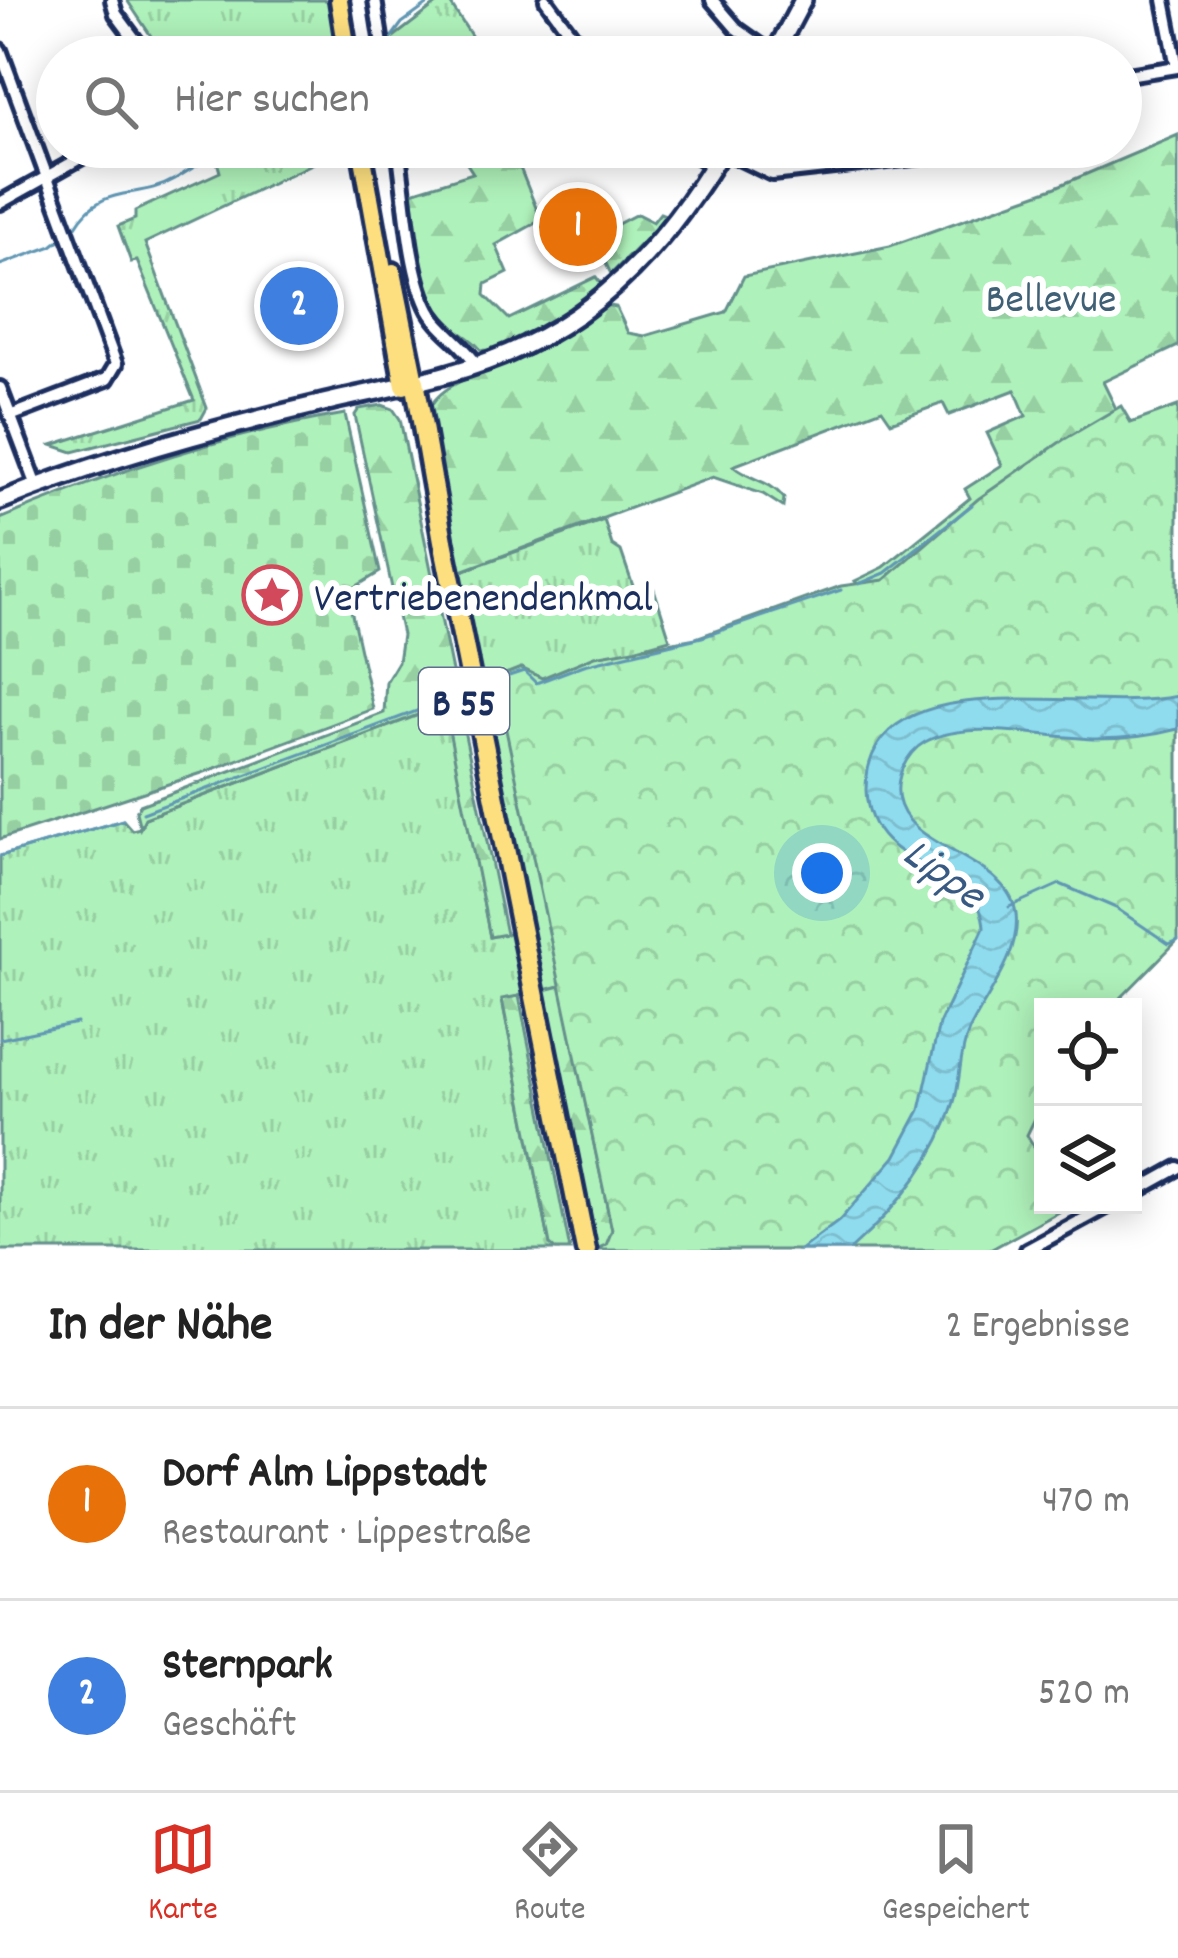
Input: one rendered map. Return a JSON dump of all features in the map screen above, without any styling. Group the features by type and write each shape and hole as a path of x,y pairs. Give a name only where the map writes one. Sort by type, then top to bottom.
{"highway":[{"name":"B 55","path":"410,384 437,543 576,1226 586,1250"},
{"name":"B 55","path":"575,1250 576,1226"}],"main road":[{"path":"339,0 345,36"},
{"path":"349,0 355,36"},
{"path":"784,36 803,0"},
{"name":"B 55","path":"365,168 410,384"},
{"name":"B 55","path":"374,168 410,384"},
{"path":"0,501 221,428 410,384 526,346 563,324 657,244 710,168"}],"street":[{"path":"112,0 132,36"},
{"path":"375,0 381,36"},
{"path":"546,0 573,36"},
{"path":"712,0 746,36"},
{"path":"1142,73 1177,67 1164,0"},
{"path":"0,50 36,147"},
{"path":"10,416 107,380 116,364 44,168"},
{"path":"0,203 66,168"},
{"path":"401,168 420,287 429,312 464,344 476,364"},
{"path":"756,168 772,174 825,168"},
{"path":"0,388 38,486"},
{"path":"1142,1187 1178,1168"},
{"path":"1027,1250 1093,1214"}],"green space":[{"path":"127,0 331,0 337,36 151,36"},
{"path":"448,0 471,36 395,36"},
{"name":"Bellevue","path":"1178,135 1178,346 1103,382 1120,417 1075,443 865,594 855,581 884,567 970,498 965,489 1002,465 987,433 1026,416 1015,390 949,415 943,403 891,422 882,409 733,466 778,492 784,498 783,507 763,494 713,477 459,572 428,411 446,390 533,353 604,305 616,307 628,333 645,336 726,312 744,276 890,246 1101,168 1142,168 1142,150"},
{"path":"219,168 304,168 145,243 207,408 201,419 73,452 52,445 194,400 118,226 135,219 135,211 220,172"},
{"path":"470,168 520,168 541,220 496,245 508,273 486,284 485,295 509,319 596,277 603,286 544,327 495,349 481,350 445,321 428,294 420,260 412,192 473,173"},
{"path":"660,213 668,216 611,274 593,237 637,214 653,222"},
{"path":"382,405 400,419 506,934 490,937 444,705 145,818 140,828 136,812 140,805 384,713 386,682 398,662 402,635 355,415 359,409"},
{"path":"1121,406 1131,423 1178,406 1178,940 1121,998 1034,998 1034,1121 1027,1135 1034,1146 1034,1214 1055,1214 990,1250 594,1250 606,1245 612,1230 495,678 521,668 542,678 595,656 696,638 841,586 884,580 978,499"},
{"path":"345,414 380,572 347,592 373,709 202,773 0,839 0,519 170,456"},
{"path":"1075,443 800,1250 613,1234 560,986 502,1000 550,1245 556,1250 0,1250 0,856 123,820 132,830 140,828 145,818 445,705 490,937 529,928 459,572 604,520 636,595 654,589 670,639 637,648 638,656 865,594"},
{"path":"561,986 613,1235 606,1247 594,1249 541,991"},
{"path":"519,996 570,1250 550,1245 502,999"}],"water":[{"name":"Lippe","path":"1178,696 1178,729 1096,739 963,731 925,742 909,757 898,795 906,816 1008,892 1016,914 1013,945 969,1031 946,1124 912,1183 850,1250 800,1250 839,1221 895,1157 920,1110 939,1024 984,928 978,906 965,889 904,854 885,839 872,818 866,783 870,762 883,738 907,718 940,706 1020,699"}],"waterway":[{"path":"392,36 434,0"},
{"path":"76,226 97,203 161,186 193,168"},
{"path":"0,265 62,238"},
{"path":"859,584 885,573 972,505"},
{"path":"491,682 524,671 536,683 584,665 702,637 841,590"},
{"path":"143,813 449,699"},
{"path":"0,856 123,820"},
{"path":"1009,907 1060,884 1116,908 1169,944 1178,940"},
{"path":"0,1039 77,1023"}],"place":[{"name":"Dorf Alm Lippstadt","path":"578,227"},
{"name":"Sternpark","path":"299,306"},
{"name":"Vertriebenendenkmal","path":"272,595"}]}
